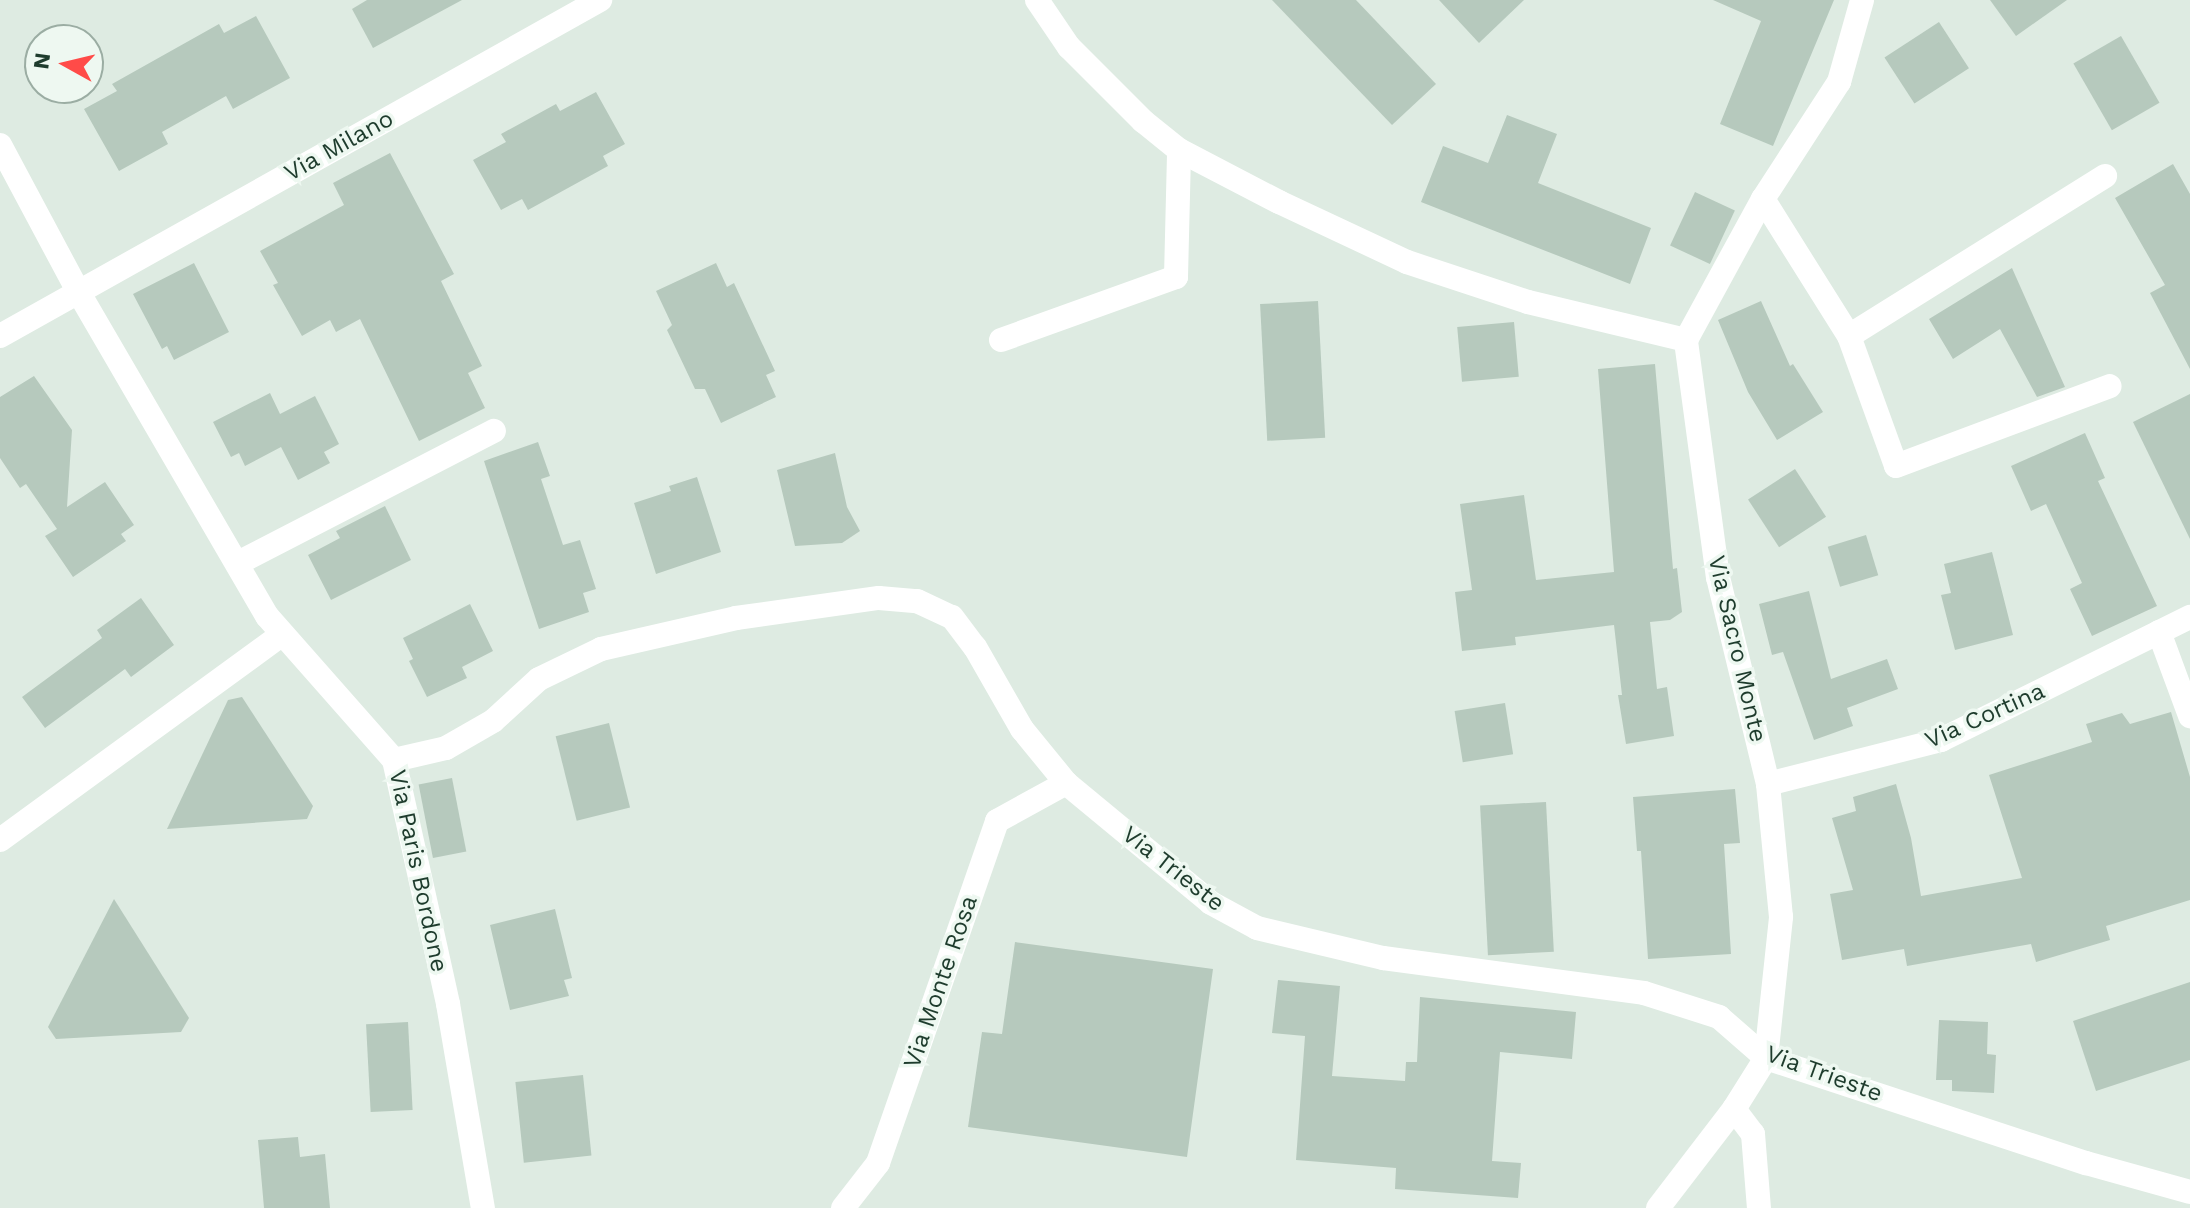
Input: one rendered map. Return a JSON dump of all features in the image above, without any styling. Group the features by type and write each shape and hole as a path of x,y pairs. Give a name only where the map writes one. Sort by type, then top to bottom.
{"street":[{"name":"Via Milano","path":"0,336 600,0"},
{"path":"1037,0 1069,47 1143,121 1179,150 1279,202 1407,262 1528,302 1686,340 1763,199 1839,82 1870,2"},
{"name":"Via Paris Bordone","path":"0,145 79,293 267,616 394,760 448,1004 483,1208"},
{"path":"1001,340 1176,277 1179,150"},
{"path":"1849,336 2105,176"},
{"path":"1763,199 1849,336 1896,466 2110,386"},
{"name":"Via Sacro Monte","path":"1658,1208 1734,1109 1766,1058 1781,917 1768,784 1718,578 1686,340"},
{"path":"238,563 494,431"},
{"name":"Via Trieste","path":"394,760 446,748 493,721 539,679 601,649 736,618 879,598 917,601 952,617 975,647 1022,729 1066,783 1211,903 1257,928 1383,958 1644,993 1719,1017 1766,1058 2086,1163 2190,1192"},
{"name":"Via Cortina","path":"1768,784 1941,740 2190,617"},
{"path":"2159,632 2190,716"},
{"path":"0,840 282,634"},
{"name":"Via Monte Rosa","path":"843,1208 878,1163 997,821 1066,783"},
{"path":"1734,1109 1753,1134 1759,1208"}],"building":[{"path":"367,0 462,0 373,48 352,9"},
{"path":"1272,0 1356,0 1436,84 1392,125"},
{"path":"1439,0 1524,0 1479,43"},
{"path":"1713,0 1834,0 1773,146 1720,124 1761,21"},
{"path":"1990,0 2067,0 2016,36"},
{"path":"256,16 290,78 233,109 226,96 162,132 168,144 119,171 84,109 93,104 104,104 104,98 117,91 112,84 219,24 224,33"},
{"path":"1939,22 1969,68 1914,104 1884,57"},
{"path":"2121,36 2160,103 2112,130 2073,64"},
{"path":"596,92 625,144 603,156 608,166 528,210 522,199 501,210 473,160 506,142 501,134 556,104 560,111"},
{"path":"1507,115 1557,134 1538,183 1651,228 1630,284 1421,202 1443,146 1488,163"},
{"path":"390,153 454,274 441,281 482,366 468,373 485,408 419,441 360,319 336,332 330,320 302,336 273,285 278,283 260,251 344,205 333,183"},
{"path":"2173,164 2190,194 2190,369 2150,293 2165,285 2115,198"},
{"path":"1695,192 1735,211 1710,264 1670,245"},
{"path":"194,263 229,332 174,360 167,346 162,349 133,294"},
{"path":"716,263 727,287 734,283 775,371 766,375 776,397 721,423 705,389 695,389 667,330 672,325 656,291"},
{"path":"2012,268 2065,387 2037,397 2000,329 1953,359 1929,319"},
{"path":"1318,301 1325,438 1267,441 1260,304"},
{"path":"1761,301 1790,366 1793,364 1823,412 1777,440 1748,392 1718,320"},
{"path":"1514,322 1519,377 1462,382 1457,327"},
{"path":"1655,364 1673,569 1677,568 1682,612 1670,620 1650,622 1657,689 1667,687 1674,736 1626,744 1618,695 1622,695 1614,625 1515,637 1516,645 1462,651 1455,592 1472,590 1460,504 1524,495 1536,580 1614,572 1598,369"},
{"path":"34,376 72,430 67,507 105,482 134,525 121,534 126,541 73,577 45,536 57,529 26,484 20,488 0,458 0,397"},
{"path":"270,393 280,414 315,396 339,444 324,452 330,463 298,480 281,447 245,466 239,453 231,457 213,422"},
{"path":"2190,394 2190,539 2133,422"},
{"path":"2085,433 2105,478 2098,481 2157,606 2092,636 2070,589 2082,583 2046,504 2031,511 2011,466"},
{"path":"538,442 550,476 541,479 563,545 580,540 596,589 583,593 589,612 539,629 484,461"},
{"path":"835,453 847,507 860,531 842,543 795,546 777,470"},
{"path":"1795,469 1826,517 1779,547 1748,499"},
{"path":"697,477 721,552 656,574 634,503 671,491 669,486"},
{"path":"385,506 411,560 331,600 308,555 340,538 336,531"},
{"path":"1866,535 1878,575 1840,587 1828,547"},
{"path":"1992,552 2013,635 1955,650 1941,595 1951,593 1944,564"},
{"path":"1809,591 1831,679 1887,659 1898,689 1847,708 1853,726 1814,740 1783,652 1772,655 1759,604"},
{"path":"141,598 174,645 131,677 125,669 45,728 22,697 102,638 97,630"},
{"path":"470,604 493,651 462,667 467,678 427,697 409,661 413,659 403,638"},
{"path":"242,697 313,806 307,819 167,829 228,700"},
{"path":"1505,703 1513,754 1463,762 1455,711"},
{"path":"2171,712 2190,777 2190,900 2106,926 2110,940 2036,962 2031,944 1907,966 1904,949 1842,960 1830,894 1853,890 1832,818 1856,811 1853,797 1896,784 1911,838 1921,896 2022,878 1989,775 2092,742 2086,724 2122,713 2130,724"},
{"path":"609,723 630,807 577,821 556,736"},
{"path":"452,778 466,852 433,858 419,784"},
{"path":"1735,789 1740,843 1724,844 1731,954 1648,959 1641,851 1637,851 1633,797"},
{"path":"1546,802 1554,952 1488,955 1480,805"},
{"path":"114,899 189,1018 181,1032 56,1039 48,1027"},
{"path":"555,909 572,978 564,980 569,996 510,1010 490,925"},
{"path":"1015,942 1213,969 1187,1157 968,1127 982,1032 1002,1034"},
{"path":"1278,980 1340,986 1332,1076 1405,1081 1406,1062 1417,1062 1420,997 1576,1012 1572,1059 1500,1052 1492,1161 1521,1163 1518,1198 1395,1189 1396,1168 1296,1160 1305,1036 1272,1033"},
{"path":"2190,982 2190,1060 2096,1091 2073,1021"},
{"path":"1939,1020 1988,1022 1987,1054 1996,1055 1994,1093 1952,1091 1952,1080 1936,1080"},
{"path":"408,1022 413,1110 371,1112 366,1024"},
{"path":"583,1075 591,1156 524,1163 515,1082"},
{"path":"298,1137 300,1157 325,1154 330,1208 264,1208 258,1140"}]}
